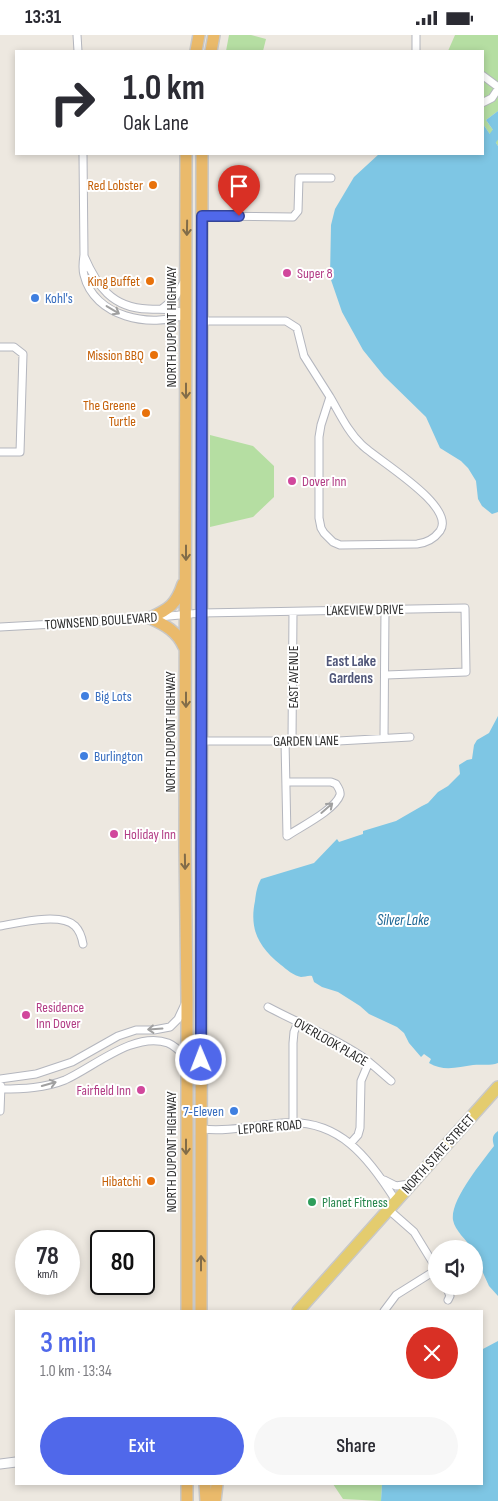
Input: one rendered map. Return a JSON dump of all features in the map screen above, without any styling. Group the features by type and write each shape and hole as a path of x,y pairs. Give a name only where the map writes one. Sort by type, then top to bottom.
{"highway":[{"path":"196,50 200,35"},
{"path":"211,50 214,35"},
{"path":"201,1310 202,155"},
{"path":"186,159 195,167 196,208 202,216"},
{"name":"NORTH DUPONT HIGHWAY","path":"186,159 187,1310"},
{"path":"186,278 194,310 202,321"},
{"path":"186,314 195,322 202,339"},
{"path":"150,618 166,611 172,606 179,596 186,578"},
{"path":"150,618 172,629 186,651"},
{"path":"186,961 194,963 196,968 196,991 200,1001"},
{"path":"187,1099 194,1123 202,1129"},
{"path":"187,1485 187,1501"},
{"path":"205,1485 206,1501"},
{"path":"216,1501 217,1485"}],"main road":[{"name":"NORTH STATE STREET","path":"299,1310 498,1087"}],"street":[{"path":"77,35 78,50"},
{"path":"416,35 416,50"},
{"path":"484,77 498,88 492,98 484,102"},
{"path":"83,155 83,273 88,285 100,301 126,316 143,319 174,319 186,314"},
{"path":"202,216 293,217 298,211 299,178 331,178"},
{"path":"84,255 97,282 112,297 136,308 173,309 186,314"},
{"path":"162,309 174,299 186,278"},
{"path":"202,321 286,321 292,324 299,331 302,348 308,363 330,397 348,428 361,444 413,484 438,511 442,519 442,525 433,538 417,544 346,545 334,542 321,529 319,518 318,445 320,425 330,397"},
{"path":"0,347 14,347 23,353 20,452 0,452"},
{"name":"LAKEVIEW DRIVE","path":"201,613 466,608 466,673 386,675"},
{"path":"384,738 386,675 385,610"},
{"name":"EAST AVENUE","path":"286,781 331,782 336,784 340,792 328,809 287,836 286,781 293,612"},
{"name":"TOWNSEND BOULEVARD","path":"0,627 201,613"},
{"name":"GARDEN LANE","path":"201,741 288,741 410,737"},
{"path":"0,925 45,919 60,920 74,926 81,935 84,944"},
{"path":"0,1111 0,1079 36,1074 78,1059 118,1036 136,1030 154,1030 170,1027 178,1019 187,999"},
{"name":"OVERLOOK PLACE","path":"268,1007 309,1026 369,1062 390,1081"},
{"path":"293,1123 293,1043 294,1032 298,1022"},
{"path":"1,1089 38,1087 64,1080 127,1046 150,1041 168,1043 186,1057"},
{"path":"78,1059 84,1069"},
{"path":"350,1144 358,1135 360,1128 361,1081 369,1062"},
{"name":"LEPORE ROAD","path":"202,1129 230,1130 293,1123 322,1127 336,1133 370,1163 383,1180 393,1205 414,1232 428,1256"},
{"path":"383,1180 396,1186 412,1183"},
{"path":"385,1310 400,1292 428,1274"},
{"path":"448,1300 450,1295"},
{"path":"0,1464 15,1461"}],"green space":[{"path":"229,35 251,35 266,39 263,50 226,50"},
{"path":"455,35 498,35 498,111 486,120 498,137 498,146 484,125 484,50 448,50"},
{"path":"210,435 253,446 274,466 274,497 253,517 210,527"},
{"path":"334,1485 382,1485 381,1501 343,1499"}],"water":[{"path":"498,111 498,137 486,120"},
{"path":"484,125 498,146 498,512 492,514 482,506 478,499 476,481 468,468 461,461 440,448 426,417 384,376 363,350 342,312 330,277 331,225 335,209 354,177 378,155 484,155"},
{"name":"Silver Lake","path":"498,716 498,1063 451,1068 440,1067 429,1063 431,1059 424,1054 421,1057 409,1043 404,1033 397,1027 369,1014 338,992 322,987 314,982 312,976 301,977 293,974 273,958 257,937 253,921 253,911 261,879 314,863 337,839 339,842 363,834 363,831 396,821 428,803 460,774 459,765 472,759 474,745 477,740 489,733"},
{"path":"498,1131 498,1296 489,1286 483,1273 483,1240 465,1240 453,1220 456,1202 475,1171 494,1146 493,1137"},
{"path":"498,1341 498,1501 381,1501 382,1485 483,1485 483,1349"}],"waterway":[{"path":"484,150 498,131"}],"place":[{"name":"Red Lobster","path":"153,185"},
{"name":"Super 8","path":"287,273"},
{"name":"King Buffet","path":"150,281"},
{"name":"Kohl's","path":"35,298"},
{"name":"Mission BBQ","path":"154,355"},
{"name":"The Greene Turtle","path":"146,413"},
{"name":"Dover Inn","path":"292,481"},
{"name":"Big Lots","path":"85,696"},
{"name":"Burlington","path":"84,756"},
{"name":"Holiday Inn","path":"114,834"},
{"name":"Residence Inn Dover","path":"26,1015"},
{"name":"Fairfield Inn","path":"141,1090"},
{"name":"7-Eleven","path":"234,1111"},
{"name":"Hibatchi","path":"151,1181"},
{"name":"Planet Fitness","path":"312,1202"}],"district":[{"name":"East Lake Gardens","path":"351,670"}],"route":[{"path":"201,1060 202,216 239,216"}]}
